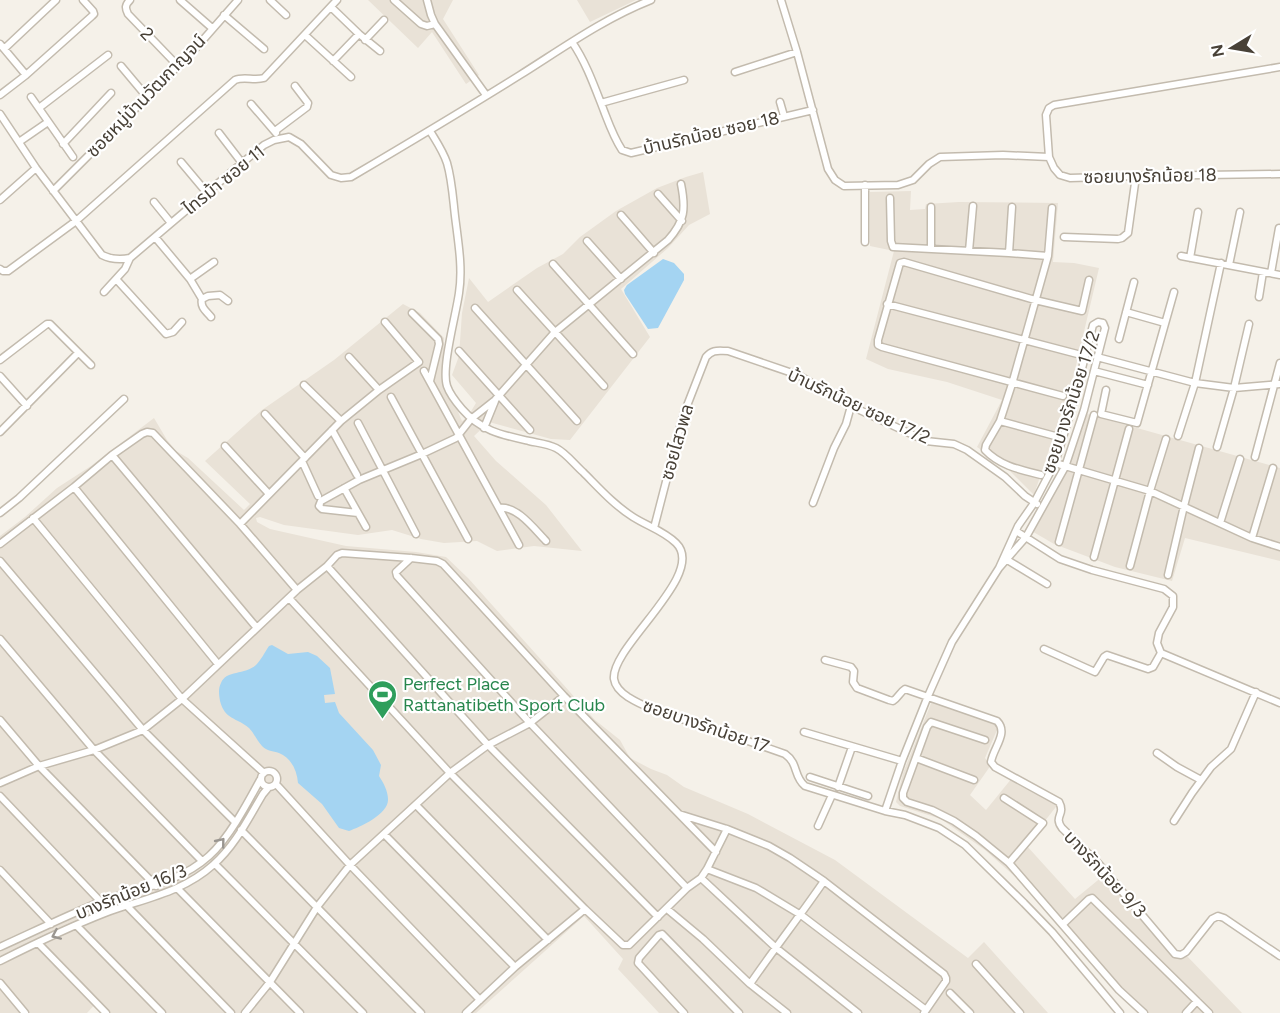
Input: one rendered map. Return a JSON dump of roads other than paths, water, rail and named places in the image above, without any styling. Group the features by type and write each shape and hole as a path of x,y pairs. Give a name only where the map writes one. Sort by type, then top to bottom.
{"street":[{"path":"26,75 2,46 56,0"},
{"path":"0,95 26,75 94,14 83,0"},
{"name":"2","path":"130,0 125,10 178,66"},
{"path":"180,0 212,28"},
{"name":"ซอยหมู่บ้านวัฒกาญจน์","path":"53,191 195,50 238,0"},
{"path":"270,0 286,15"},
{"path":"0,269 8,271 76,222 234,81 240,78 264,78 337,0"},
{"path":"394,0 421,24 427,26 435,24"},
{"path":"427,0 435,24 486,95"},
{"name":"ไทรม้า ซอย 11","path":"104,292 125,269 130,258 264,145 289,137 301,144 331,175 341,178 351,177 595,27 651,0"},
{"path":"781,0 828,169 835,180 844,186 898,185 913,180 929,164 940,157 1003,155 1049,157 1046,115 1049,108 1054,105 1280,67"},
{"path":"331,7 365,40 380,51"},
{"path":"224,15 264,49"},
{"path":"365,40 384,20"},
{"path":"333,61 359,34"},
{"path":"304,35 351,77"},
{"name":"บ้านรักน้อย ซอย 18","path":"572,42 601,103 616,142 622,150 631,153 813,110"},
{"path":"735,72 797,52"},
{"path":"39,108 108,55"},
{"path":"121,66 147,97"},
{"path":"601,103 684,80"},
{"path":"275,131 307,107 308,103 295,86"},
{"path":"63,144 111,93"},
{"path":"31,97 73,157"},
{"path":"780,102 784,116"},
{"path":"251,104 275,131 279,139"},
{"path":"0,114 36,168 102,255 117,260 130,258"},
{"path":"19,142 48,122"},
{"name":"ซอยบางรักน้อย 17","path":"430,130 450,173 460,263 460,291 445,372 447,386 455,402 471,419 484,428 506,436 540,443 566,455 608,497 633,517 678,544 682,556 680,570 659,607 616,667 614,678 616,686 626,695 657,710 785,754 792,759 800,782 805,786 905,815 939,828 965,845 1024,903 1052,932 1120,1013"},
{"path":"219,133 242,163"},
{"name":"ซอยบางรักน้อย 18","path":"1049,157 1060,175 1070,178 1280,174"},
{"path":"181,162 207,193"},
{"path":"0,200 36,168"},
{"path":"1064,237 1118,239 1126,236 1136,176"},
{"path":"358,513 322,509 319,506 321,501 359,480 422,454 460,435 471,419 497,398 555,332 654,253 678,230 682,221 684,201 681,184"},
{"path":"865,242 866,185"},
{"path":"658,194 682,221"},
{"path":"890,198 892,247 1048,256"},
{"path":"154,202 171,223"},
{"path":"969,251 973,206"},
{"path":"931,207 931,249"},
{"path":"1009,253 1012,207"},
{"path":"1041,475 1006,465 985,450 1000,421 1025,340 1048,256 1052,208"},
{"path":"1190,258 1198,212"},
{"path":"1229,265 1240,212"},
{"path":"621,215 654,253"},
{"path":"1259,297 1279,228"},
{"path":"155,237 190,279 202,299 203,308 211,317"},
{"path":"587,242 621,279"},
{"path":"1181,256 1280,275"},
{"path":"190,279 214,262"},
{"path":"1063,396 882,347 878,345 878,340 900,262 1082,312 1089,280"},
{"path":"1178,436 1195,383 1221,263"},
{"path":"553,264 633,354"},
{"path":"116,279 166,334 173,332 182,322"},
{"path":"1119,339 1134,282"},
{"path":"517,290 604,386"},
{"path":"1106,390 1101,414 1135,423 1138,421 1174,292"},
{"path":"202,299 220,295 228,301"},
{"path":"888,304 1085,356"},
{"path":"475,308 577,421"},
{"path":"1126,312 1165,323"},
{"path":"412,313 438,339 439,344 430,382"},
{"path":"240,524 341,421 378,390 419,362 385,322"},
{"name":"ซอยบางรักน้อย 17/2","path":"885,811 902,761 952,642 1005,559 1026,537 1065,467 1084,410 1098,357 1105,328 1103,323 1098,322 1093,325 1055,463 1016,531 1005,559"},
{"path":"0,360 50,324 91,365"},
{"path":"1217,447 1249,324"},
{"path":"459,351 497,398 530,430"},
{"name":"บ้านรักน้อย ซอย 17/2","path":"706,357 711,352 728,351 798,375 851,406 926,441 954,444 967,450 1005,477 1034,503 1043,507"},
{"path":"0,432 78,353"},
{"path":"349,357 378,390"},
{"name":"ซอยไสวพล","path":"654,528 683,416 706,357"},
{"path":"1098,357 1195,383 1234,388 1277,384"},
{"path":"1255,457 1277,384 1280,363"},
{"path":"424,371 519,545"},
{"path":"1094,371 1148,385"},
{"path":"0,376 27,406"},
{"path":"304,385 341,421"},
{"path":"391,397 468,539"},
{"path":"484,428 497,398"},
{"path":"0,513 19,498 124,399"},
{"path":"813,503 834,448 846,424 851,406"},
{"path":"265,414 303,460 318,496"},
{"path":"1059,542 1094,415"},
{"path":"1000,421 1055,436"},
{"path":"358,423 417,534"},
{"path":"1094,557 1129,429"},
{"path":"332,430 357,474"},
{"path":"0,543 112,455 147,432 153,433 240,524 297,590"},
{"path":"1131,566 1166,439"},
{"path":"225,446 269,494"},
{"path":"1168,575 1199,448"},
{"path":"112,455 257,628"},
{"path":"1220,523 1240,459"},
{"path":"1055,463 1150,491 1252,538 1280,547"},
{"path":"1252,538 1273,468"},
{"path":"74,487 218,664"},
{"path":"344,488 366,527"},
{"path":"499,508 512,509 546,541"},
{"path":"33,518 182,699 264,773"},
{"path":"1016,531 1060,559 1164,589 1173,596 1173,607 1159,633 1157,643 1161,653 1280,703"},
{"path":"0,783 39,766 94,750 143,730 182,699 337,555 342,553 411,558 437,561 442,564 564,696 716,852"},
{"path":"411,558 396,572 397,576 530,723 687,888"},
{"path":"1005,559 1047,584"},
{"path":"0,561 143,730 235,822"},
{"path":"327,566 488,745 658,917"},
{"path":"289,598 450,772 623,945 629,945 687,888 701,878 727,829"},
{"path":"0,639 94,750 202,861"},
{"path":"1044,649 1095,672 1107,655 1148,669 1153,667 1161,653"},
{"name":"บางรักน้อย 9/3","path":"825,660 851,667 855,674 854,685 878,696 893,701 905,689 997,721 1002,726 1002,732 991,762 995,767 1059,802 1062,808 1058,823 1098,863 1175,954 1181,955 1186,952 1212,919 1218,916 1280,956"},
{"path":"1174,820 1210,767 1231,750 1256,692"},
{"path":"245,1013 270,982 317,907 350,865 450,772 488,745 530,723 564,696"},
{"path":"0,720 39,766 156,886"},
{"path":"985,740 931,723 927,727 903,792 903,798 907,802 932,810 954,821 1009,863 1119,990 1144,1013"},
{"path":"804,732 902,761"},
{"path":"838,787 852,747"},
{"path":"1157,753 1202,780"},
{"path":"916,758 974,780"},
{"path":"0,961 105,913 188,884 215,864 233,843 263,794 276,784 277,779 274,772 264,773 260,780 262,785 268,788"},
{"path":"810,777 868,796"},
{"name":"บางรักน้อย 16/3","path":"0,947 101,902 156,886 182,875 209,856 225,837 260,780"},
{"path":"276,784 350,865 480,1000"},
{"path":"818,826 832,795"},
{"path":"0,796 101,902"},
{"path":"1004,798 1043,824 1009,863"},
{"path":"416,805 548,940"},
{"path":"679,813 727,829 790,858 824,881 944,974 946,981 925,1012 801,915 756,888 707,869"},
{"path":"242,830 421,1013"},
{"path":"384,834 515,967"},
{"path":"215,864 363,1013"},
{"path":"0,870 51,924"},
{"path":"701,878 775,947 858,1013"},
{"path":"750,984 824,881"},
{"path":"178,889 300,1013"},
{"path":"122,895 127,906 231,1013"},
{"path":"1063,924 1092,898 1209,1013"},
{"path":"466,1013 515,967 585,909"},
{"path":"667,909 703,939 750,984 787,1013"},
{"path":"77,926 162,1013"},
{"path":"684,1013 638,963 639,958 662,934 739,1013"},
{"path":"38,943 106,1013"},
{"path":"976,964 1020,1013"},
{"path":"0,983 25,1013"},
{"path":"950,993 970,1013"},
{"path":"1186,1013 1197,1001"}],"water":[{"path":"663,259 674,263 684,274 684,280 658,328 648,329 624,290 627,285"},
{"path":"272,645 288,654 308,652 317,656 330,668 335,694 324,695 325,703 335,702 339,713 373,750 381,765 379,776 387,793 387,805 379,815 349,831 339,828 322,804 298,783 295,769 287,758 264,748 249,728 228,715 222,707 219,692 223,679 231,674 252,668"}],"place":[{"name":"Perfect Place Rattanatibeth Sport Club","path":"382,720"}]}
